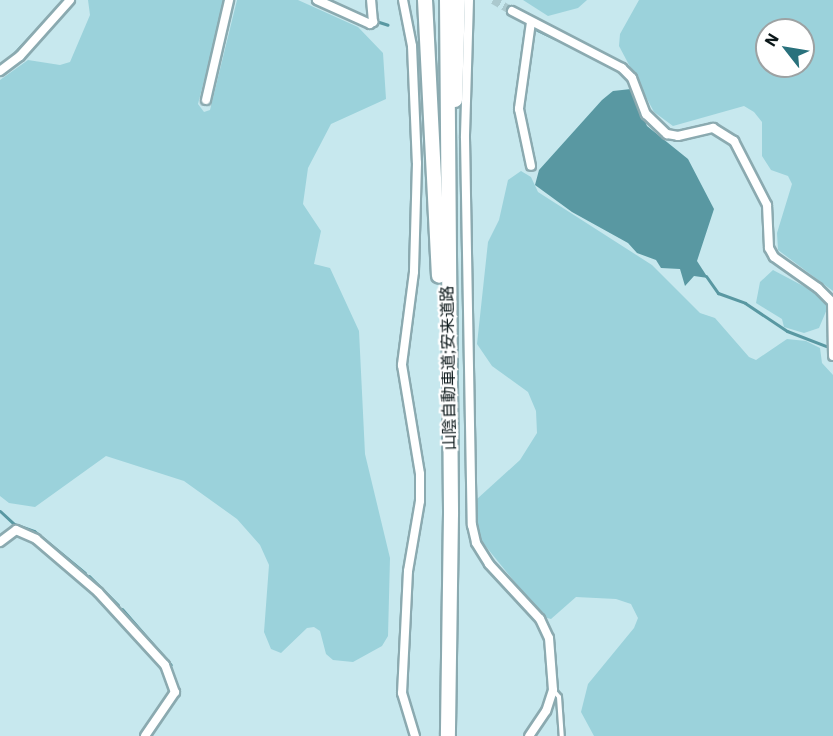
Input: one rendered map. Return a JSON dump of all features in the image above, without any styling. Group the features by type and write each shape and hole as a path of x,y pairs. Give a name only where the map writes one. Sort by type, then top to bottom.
{"highway":[{"path":"424,0 430,157 448,377"},
{"name":"山陰自動車道;安来道路","path":"447,0 447,280 451,514 448,736"},
{"path":"447,280 458,0"}],"street":[{"path":"0,71 20,56 70,0"},
{"path":"206,100 229,0"},
{"path":"317,0 369,24 373,22 372,0"},
{"path":"403,0 412,46 417,163 414,272 402,365 416,442 420,501 408,571 402,693 415,736"},
{"path":"469,0 465,138 472,525 476,543 489,564 540,619 549,638 553,690 546,711 529,736"},
{"path":"512,11 622,68 632,78 646,114 659,129 678,136 713,128 735,141 767,205 769,248 774,258 819,288 832,302 833,356"},
{"path":"531,22 519,109 531,166"},
{"path":"0,542 16,530 36,539 98,592 165,665 174,682 172,700 145,736"}],"lane":[{"path":"553,690 559,697 562,736"}],"shaded area":[{"path":"88,0 225,0 198,104 204,112 210,110 237,0 298,0 358,27 383,53 386,99 331,124 308,168 303,204 321,231 314,264 330,268 359,331 365,454 390,558 388,636 382,646 353,662 333,660 326,654 320,631 314,627 307,628 281,653 271,649 264,632 269,565 260,545 237,519 184,481 106,456 35,507 9,503 0,496 0,80 28,60 60,65 70,62 90,15"},
{"path":"523,0 587,0 578,8 548,16"},
{"path":"639,0 833,0 833,291 778,250 777,233 792,184 788,176 771,170 762,156 762,122 754,112 744,106 673,126 654,112 619,46 620,34"},
{"path":"631,89 647,126 688,159 714,209 697,261 708,278 694,276 685,286 680,269 661,268 656,260 637,253 628,243 572,212 535,185 539,170 602,100 613,91"},
{"path":"521,171 531,177 538,192 652,265 700,313 715,318 749,357 756,360 787,339 806,341 820,348 822,363 833,375 833,736 594,736 581,712 588,684 634,628 638,618 631,604 616,599 576,597 551,619 543,617 479,538 475,522 477,499 520,460 537,433 536,411 528,392 492,366 477,344 488,242 499,220 508,180"},
{"path":"773,270 824,297 827,309 819,328 804,333 784,327 782,319 756,303 760,282"}],"waterway":[{"path":"6,62 64,0"},
{"path":"379,22 388,25"},
{"path":"537,30 556,39"},
{"path":"706,276 718,293 745,303 787,331 826,346"},
{"path":"0,511 14,524 34,531 85,573"},
{"path":"89,576 118,605"},
{"path":"122,609 171,665"}],"tunnel":[{"path":"493,0 512,11"}]}
